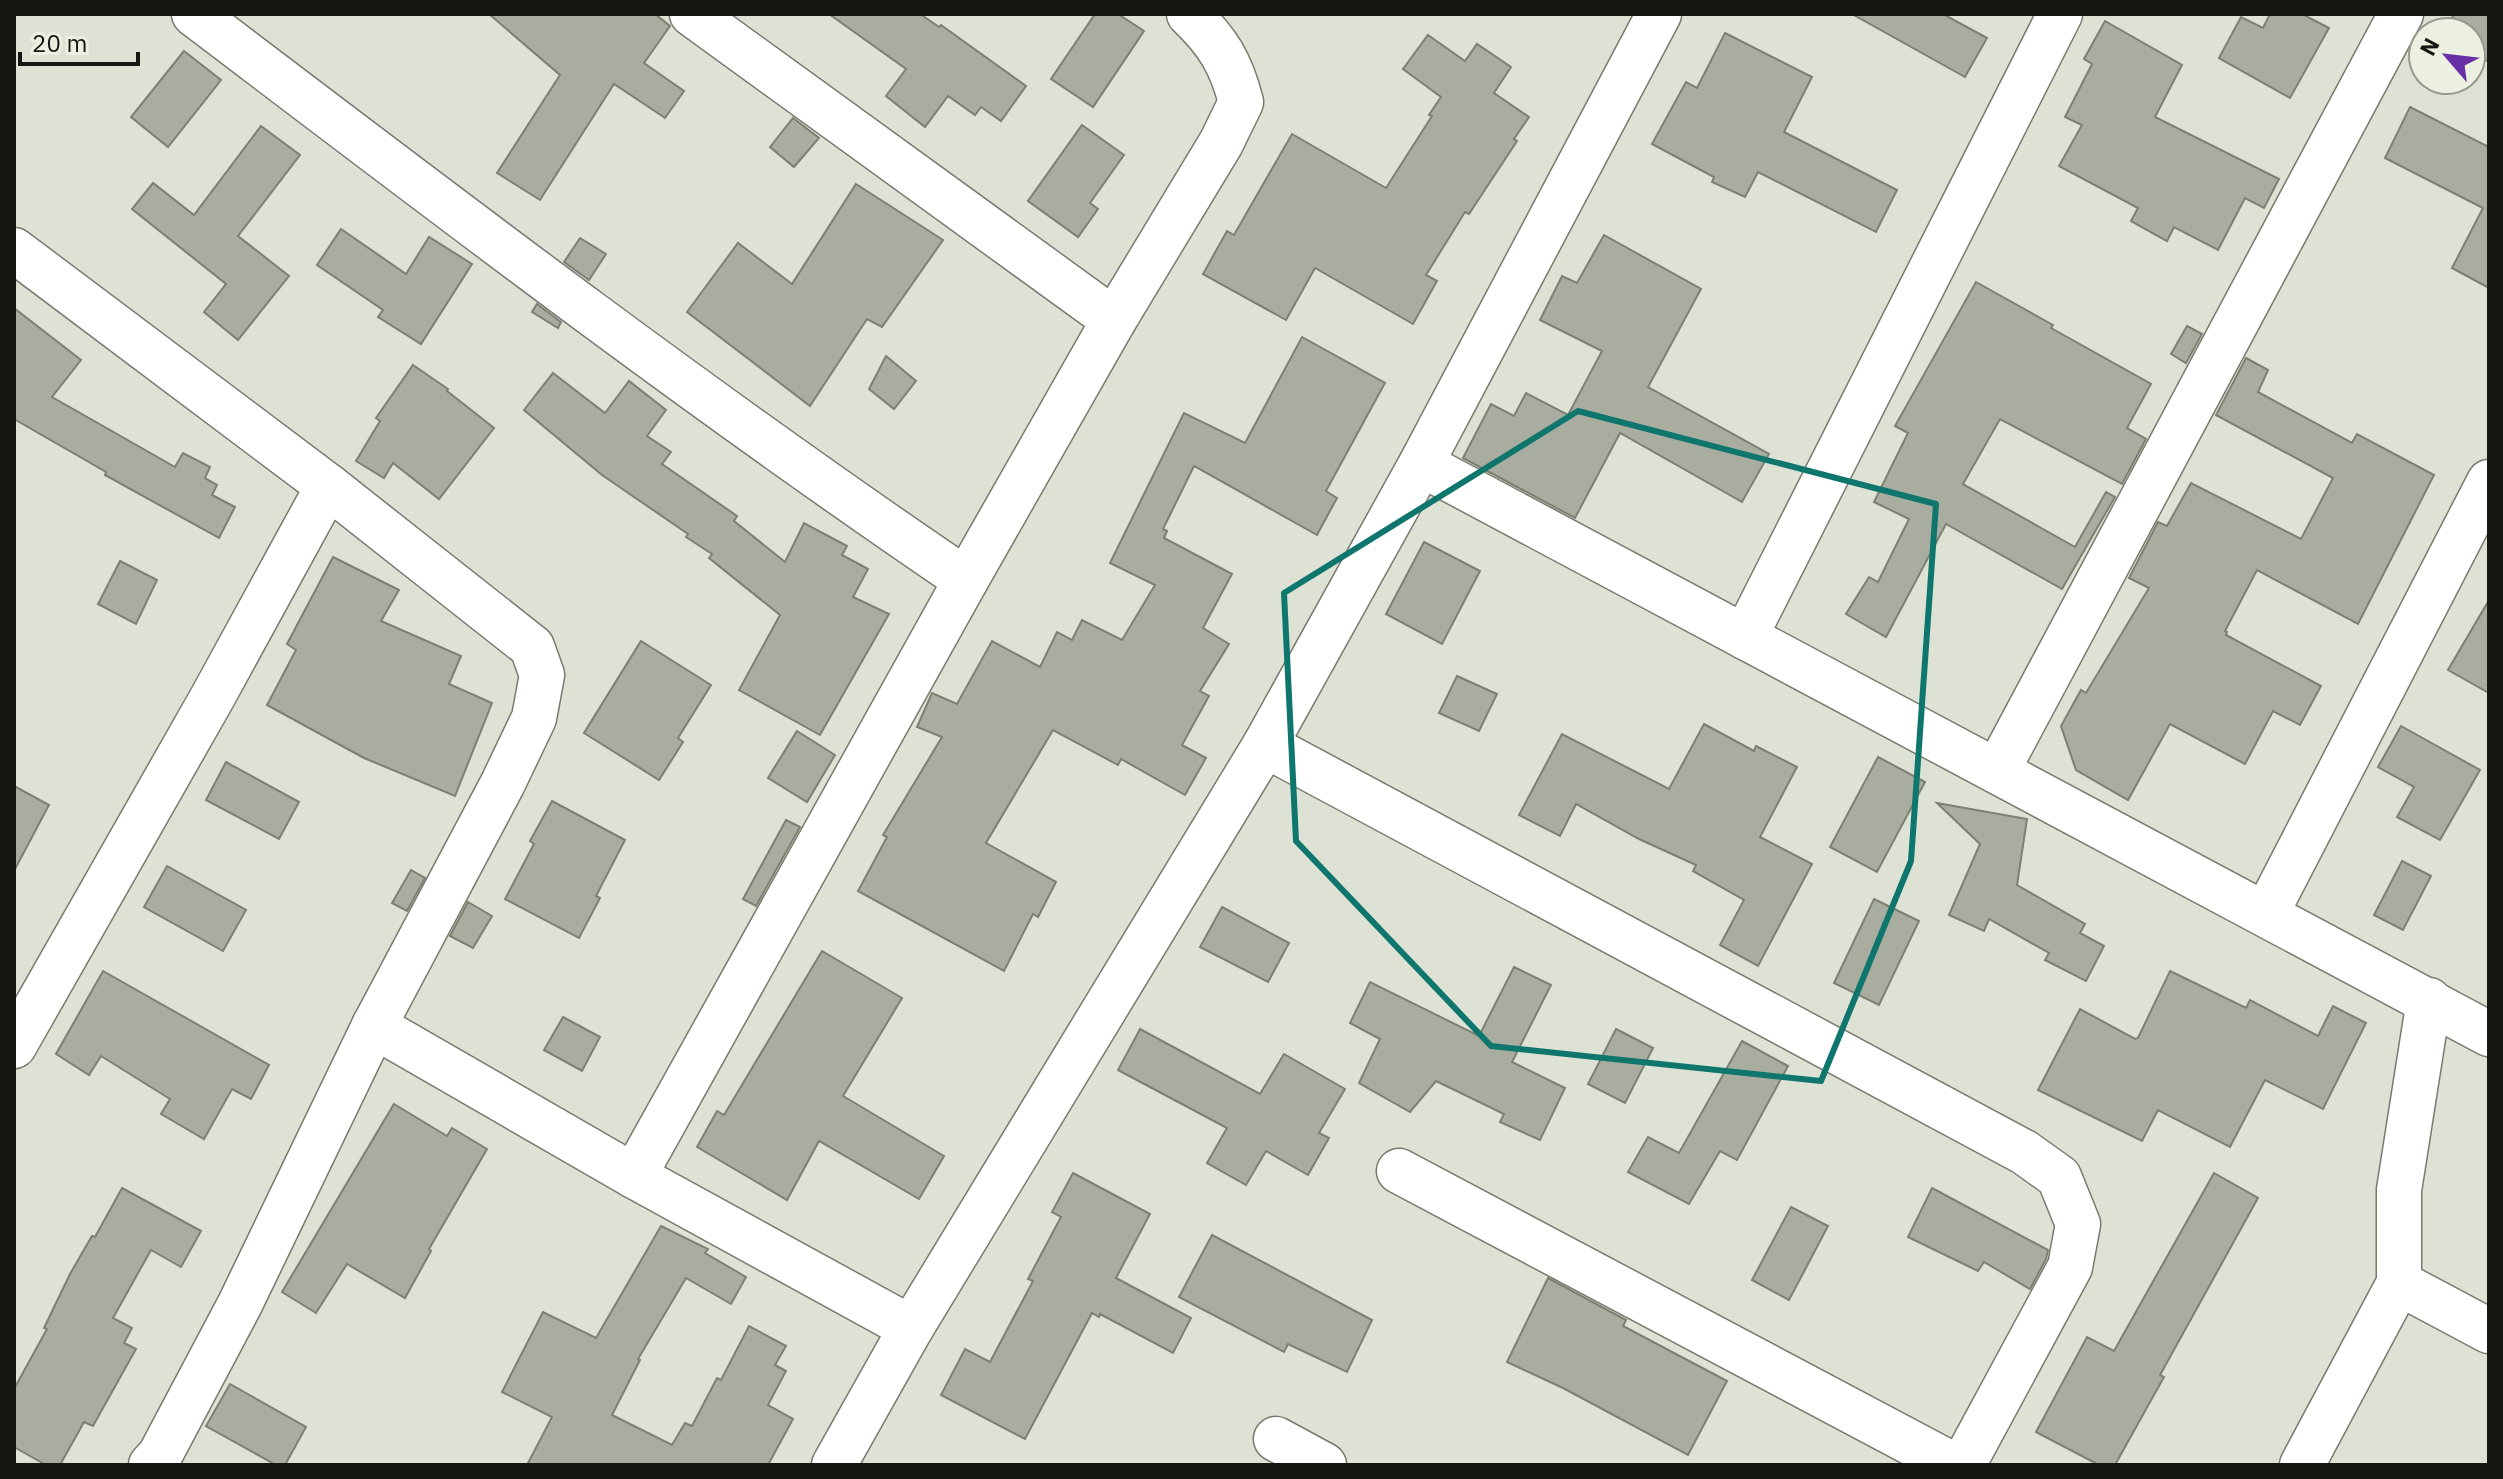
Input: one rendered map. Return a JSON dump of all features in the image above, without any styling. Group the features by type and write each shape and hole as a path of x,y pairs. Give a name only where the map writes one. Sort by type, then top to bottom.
{"street":[{"path":"194,14 385,159 860,509 966,580"},
{"path":"692,14 1114,320"},
{"path":"634,1176 966,580 1114,320 1221,143 1241,102 1234,73 1214,39 1189,14"},
{"path":"834,1465 911,1328 1265,745 1421,464 1659,14"},
{"path":"1745,637 2060,14"},
{"path":"1997,771 2401,14"},
{"path":"14,250 328,486 532,647 542,675 534,718 503,783 374,1026 240,1304 160,1455 151,1465"},
{"path":"1421,464 2489,1034"},
{"path":"2266,914 2489,482"},
{"path":"14,1046 212,698 328,486"},
{"path":"1265,745 2024,1152 2059,1177 2078,1224 2070,1267 1963,1465"},
{"path":"2302,1465 2399,1283 2399,1190 2429,1000"},
{"path":"374,1026 634,1176 911,1328"},
{"path":"1399,1171 1953,1465"},
{"path":"2399,1283 2489,1331"},
{"path":"1276,1439 1324,1465"}],"highlighted area":[{"path":"1578,411 1936,504 1911,861 1821,1081 1491,1046 1296,841 1284,593"}],"building":[{"path":"489,14 655,14 670,26 644,63 684,91 665,118 614,84 540,200 497,173 560,75"},
{"path":"829,14 920,14 939,27 941,25 1026,86 1001,121 981,107 975,115 948,96 925,127 886,96 906,69"},
{"path":"1095,14 1118,14 1144,31 1093,107 1051,79"},
{"path":"1852,14 1943,14 1987,38 1965,77"},
{"path":"2270,14 2302,14 2329,28 2290,98 2219,58 2241,17 2263,28"},
{"path":"2489,14 2489,62 2487,16 2453,16"},
{"path":"2105,21 2182,65 2155,117 2279,179 2264,208 2245,198 2218,250 2174,227 2167,241 2131,221 2138,208 2059,166 2082,125 2065,117 2092,64 2084,59"},
{"path":"1725,33 1812,77 1784,132 1897,190 1876,232 1758,172 1745,197 1712,182 1714,177 1652,144 1686,82 1697,88"},
{"path":"1428,35 1465,61 1477,44 1511,67 1494,93 1529,117 1514,139 1517,141 1469,214 1465,212 1426,275 1437,281 1413,324 1315,268 1286,320 1203,274 1227,231 1234,235 1292,134 1386,188 1441,97 1403,69"},
{"path":"184,51 221,80 168,147 131,117"},
{"path":"2410,107 2489,147 2489,288 2452,268 2483,208 2385,158"},
{"path":"793,118 819,138 794,167 770,147"},
{"path":"1082,125 1124,155 1090,203 1098,209 1078,237 1028,201"},
{"path":"261,126 300,155 238,236 289,276 238,340 204,312 226,284 132,209 153,183 194,215"},
{"path":"856,184 943,240 882,327 867,319 810,406 687,312 738,243 792,284"},
{"path":"341,229 406,274 429,237 472,264 421,344 378,317 383,310 317,265"},
{"path":"1604,235 1701,289 1648,387 1769,454 1742,502 1620,433 1575,518 1463,458 1491,404 1514,416 1526,393 1568,415 1602,351 1540,320 1562,276 1577,283"},
{"path":"580,238 606,254 589,280 564,262"},
{"path":"1976,282 2151,384 2127,428 2146,439 2122,484 2000,419 1963,484 2075,547 2106,492 2115,497 2062,589 1946,524 1886,637 1846,614 1869,577 1878,582 1909,519 1874,502 1908,433 1895,426"},
{"path":"537,304 561,322 558,328 532,312"},
{"path":"14,308 81,360 52,397 175,467 183,453 210,467 205,478 217,485 212,495 235,507 219,538 105,475 106,472 14,419"},
{"path":"2187,326 2202,334 2186,363 2171,354"},
{"path":"1302,337 1385,383 1326,491 1337,498 1317,535 1194,466 1163,529 1167,531 1164,538 1232,574 1203,628 1229,644 1200,691 1209,696 1182,745 1206,758 1185,795 1121,759 1118,765 1053,730 986,843 1056,882 1038,917 1033,914 1004,971 858,891 887,837 883,835 942,737 917,727 932,693 957,704 992,641 1040,667 1057,632 1072,640 1082,620 1122,640 1155,585 1110,563 1184,413 1245,443"},
{"path":"886,356 916,381 894,409 869,389"},
{"path":"2246,358 2268,370 2258,392 2352,443 2357,434 2434,475 2358,624 2257,570 2225,631 2226,635 2321,686 2300,725 2273,711 2245,764 2170,724 2128,800 2076,770 2061,726 2081,690 2086,693 2149,588 2129,578 2158,522 2167,526 2191,483 2301,539 2333,478 2216,415"},
{"path":"413,365 448,389 494,428 439,499 393,463 384,478 356,461 380,421 376,418"},
{"path":"553,373 605,413 629,381 666,410 647,436 671,452 662,464 737,516 734,521 785,562 804,523 847,546 842,555 868,569 853,597 889,614 820,735 739,690 780,615 709,558 712,554 686,537 688,534 602,475 524,410"},
{"path":"1424,542 1480,571 1442,644 1386,614"},
{"path":"333,557 399,590 381,621 461,656 449,684 492,703 455,796 364,758 267,705 296,650 287,644"},
{"path":"120,561 157,580 136,624 98,604"},
{"path":"2489,600 2489,693 2448,670"},
{"path":"641,641 711,685 678,738 683,742 659,780 584,733"},
{"path":"1457,676 1497,694 1479,731 1439,713"},
{"path":"1704,724 1754,751 1756,746 1797,767 1760,837 1812,864 1758,966 1720,945 1744,900 1693,871 1696,865 1639,839 1576,804 1560,836 1519,815 1562,734 1669,789"},
{"path":"2401,726 2480,770 2440,840 2397,817 2414,787 2378,767"},
{"path":"797,731 835,755 807,802 768,778"},
{"path":"1878,757 1925,782 1877,872 1830,847"},
{"path":"226,762 299,802 279,839 206,800"},
{"path":"14,786 49,805 14,871"},
{"path":"552,801 625,840 596,896 600,898 579,938 505,899 534,844 530,841"},
{"path":"1937,803 2027,819 2017,885 2085,924 2080,933 2104,946 2086,981 2045,960 2049,953 1989,919 1984,931 1949,915 1980,844"},
{"path":"786,820 800,827 756,906 743,899"},
{"path":"2402,861 2431,876 2403,930 2374,915"},
{"path":"167,866 246,910 223,951 144,907"},
{"path":"411,870 425,878 407,911 392,903"},
{"path":"1874,899 1919,921 1879,1005 1834,983"},
{"path":"468,902 492,916 473,948 450,936"},
{"path":"1222,907 1289,943 1268,982 1200,947"},
{"path":"822,951 902,998 843,1096 944,1156 919,1199 819,1141 787,1200 697,1147 717,1111 724,1115"},
{"path":"1514,967 1551,985 1512,1062 1565,1088 1540,1140 1500,1122 1504,1114 1436,1081 1410,1112 1359,1083 1380,1039 1350,1023 1370,982 1479,1036"},
{"path":"103,971 269,1065 251,1099 232,1089 204,1139 161,1114 170,1099 101,1056 89,1075 56,1054"},
{"path":"2170,971 2246,1008 2250,1000 2318,1036 2333,1006 2366,1023 2323,1109 2265,1080 2230,1147 2158,1110 2142,1141 2038,1090 2080,1009 2138,1038"},
{"path":"563,1017 600,1037 582,1071 544,1050"},
{"path":"1140,1029 1260,1094 1284,1054 1345,1089 1319,1133 1329,1138 1308,1175 1266,1151 1246,1185 1207,1163 1227,1128 1118,1070"},
{"path":"1616,1029 1653,1048 1625,1103 1588,1084"},
{"path":"1742,1041 1788,1066 1737,1160 1720,1151 1689,1204 1628,1172 1648,1137 1679,1153"},
{"path":"394,1104 447,1136 452,1128 487,1149 429,1249 431,1251 405,1298 347,1264 316,1313 282,1292"},
{"path":"1073,1173 1150,1214 1116,1278 1191,1318 1173,1353 1100,1314 1099,1317 1092,1313 1025,1439 941,1395 965,1349 990,1362 1033,1281 1028,1279 1061,1217 1052,1212"},
{"path":"2214,1173 2258,1198 2160,1375 2164,1377 2115,1465 2099,1465 2036,1432 2087,1337 2114,1351"},
{"path":"122,1188 201,1231 181,1267 151,1250 113,1318 132,1328 124,1343 136,1349 93,1426 84,1422 60,1465 46,1465 14,1447 14,1389 47,1329 44,1328 70,1274"},
{"path":"1932,1188 2048,1250 2030,1289 1984,1262 1978,1271 1908,1237"},
{"path":"1791,1207 1828,1226 1789,1300 1752,1280"},
{"path":"661,1226 708,1249 705,1253 746,1277 731,1304 686,1278 638,1359 612,1415 672,1445 685,1423 692,1426 717,1378 721,1380 749,1326 786,1346 775,1365 786,1371 768,1405 793,1419 768,1465 527,1465 552,1417 502,1392 543,1312 596,1338"},
{"path":"1212,1235 1372,1320 1347,1372 1288,1344 1284,1352 1179,1297"},
{"path":"1548,1278 1626,1320 1623,1326 1727,1381 1688,1455 1563,1388 1507,1362"},
{"path":"230,1384 306,1427 285,1465 276,1465 206,1426"}]}
